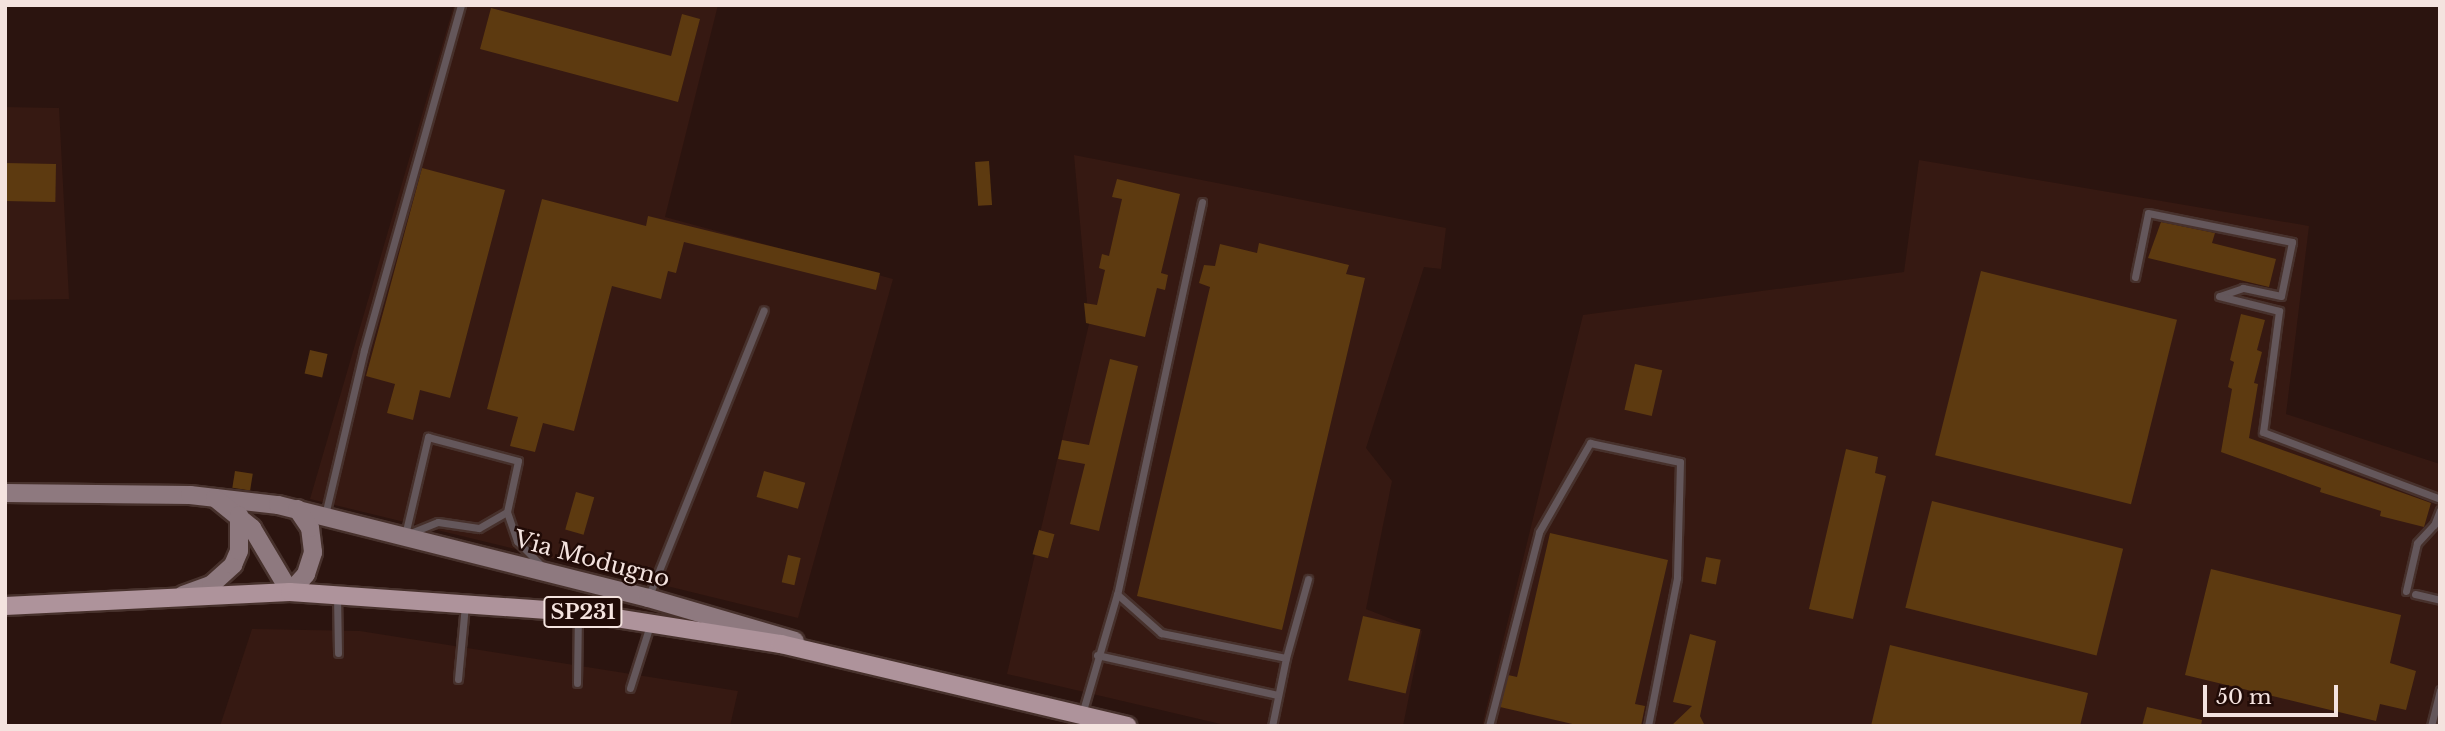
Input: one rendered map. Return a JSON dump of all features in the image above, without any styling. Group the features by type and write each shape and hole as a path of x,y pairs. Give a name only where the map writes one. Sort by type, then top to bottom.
{"main road":[{"name":"SP231","path":"5,606 183,595 290,592 465,601 578,611 651,621 872,664 1127,726"}],"street":[{"name":"Via Modugno","path":"5,493 215,498 297,509 648,598 872,664"},
{"path":"215,498 239,515 257,536 290,592 306,574 313,552 310,528 297,509"},
{"path":"183,595 216,582 233,565 240,546 239,515"}],"lane":[{"path":"325,515 364,350 461,5"},
{"path":"1082,715 1097,655 1117,594 1202,202"},
{"path":"2135,277 2148,213 2292,243 2281,296 2243,288 2219,296 2279,311 2263,432 2440,499"},
{"path":"648,598 764,310"},
{"path":"405,536 428,438 518,461 507,512 517,541 548,573"},
{"path":"1489,726 1539,532 1590,443 1680,462 1676,578 1647,726"},
{"path":"2406,592 2417,543 2434,525 2440,510"},
{"path":"405,536 438,522 479,527 507,512"},
{"path":"1272,726 1286,658 1308,579"},
{"path":"337,594 338,653"},
{"path":"1117,594 1161,634 1286,658"},
{"path":"2415,594 2440,600"},
{"path":"458,679 465,601"},
{"path":"576,683 578,611"},
{"path":"630,688 651,621"},
{"path":"1097,655 1278,695"},
{"path":"2431,726 2440,690"}],"shaded area":[{"path":"454,5 718,5 665,217 893,279 798,618 310,499"},
{"path":"5,107 59,108 69,299 5,300"},
{"path":"1074,155 1446,228 1441,269 1424,267 1366,448 1392,481 1366,609 1422,631 1403,726 1229,726 1007,674 1089,324"},
{"path":"1919,160 2309,226 2286,414 2440,464 2440,726 1482,726 1583,315 1904,272"},
{"path":"252,629 360,631 738,691 730,726 220,726"}],"building":[{"path":"491,8 671,56 682,14 700,19 678,102 480,49"},
{"path":"989,161 992,205 978,206 975,162"},
{"path":"5,163 56,164 55,202 5,201"},
{"path":"422,168 505,190 450,398 420,390 413,420 387,413 395,384 366,376"},
{"path":"1117,179 1180,194 1161,273 1168,275 1165,290 1157,288 1145,337 1086,323 1084,303 1097,305 1105,270 1099,268 1102,254 1109,256 1122,199 1112,197"},
{"path":"542,199 646,226 648,216 880,273 876,290 684,242 676,273 668,271 661,299 612,286 574,431 543,423 535,452 510,446 518,417 487,409"},
{"path":"2161,222 2215,233 2212,243 2276,259 2269,287 2148,258"},
{"path":"1259,243 1349,265 1346,274 1365,278 1282,630 1137,596 1210,287 1199,283 1204,265 1215,266 1220,244 1257,253"},
{"path":"1981,271 2177,320 2131,504 1935,455"},
{"path":"2241,314 2265,320 2257,350 2262,352 2254,383 2258,384 2249,438 2431,503 2424,527 2380,516 2381,511 2320,492 2321,488 2221,452 2232,389 2228,387 2234,362 2230,360"},
{"path":"310,350 328,354 322,377 305,373"},
{"path":"1110,359 1138,366 1099,531 1070,524 1085,464 1058,459 1062,440 1089,445"},
{"path":"1635,364 1662,370 1652,416 1624,410"},
{"path":"1846,449 1878,457 1875,473 1886,476 1853,619 1809,609"},
{"path":"235,471 253,474 250,491 232,488"},
{"path":"764,471 805,483 798,509 757,497"},
{"path":"576,492 594,497 584,535 565,529"},
{"path":"1932,501 2123,549 2097,655 1905,608"},
{"path":"1039,530 1054,534 1048,558 1033,554"},
{"path":"1550,533 1668,560 1635,704 1645,706 1641,726 1581,726 1500,707 1508,675 1517,677"},
{"path":"788,555 801,558 794,585 782,582"},
{"path":"1706,557 1721,560 1716,584 1701,582"},
{"path":"2211,569 2401,615 2390,663 2416,671 2406,710 2380,704 2376,721 2185,675"},
{"path":"1363,616 1420,629 1406,694 1348,680"},
{"path":"1690,634 1716,641 1700,716 1705,726 1671,726 1692,706 1673,702"},
{"path":"1890,645 2088,693 2080,726 1871,726"},
{"path":"2147,707 2202,720 2201,726 2142,726"}]}
